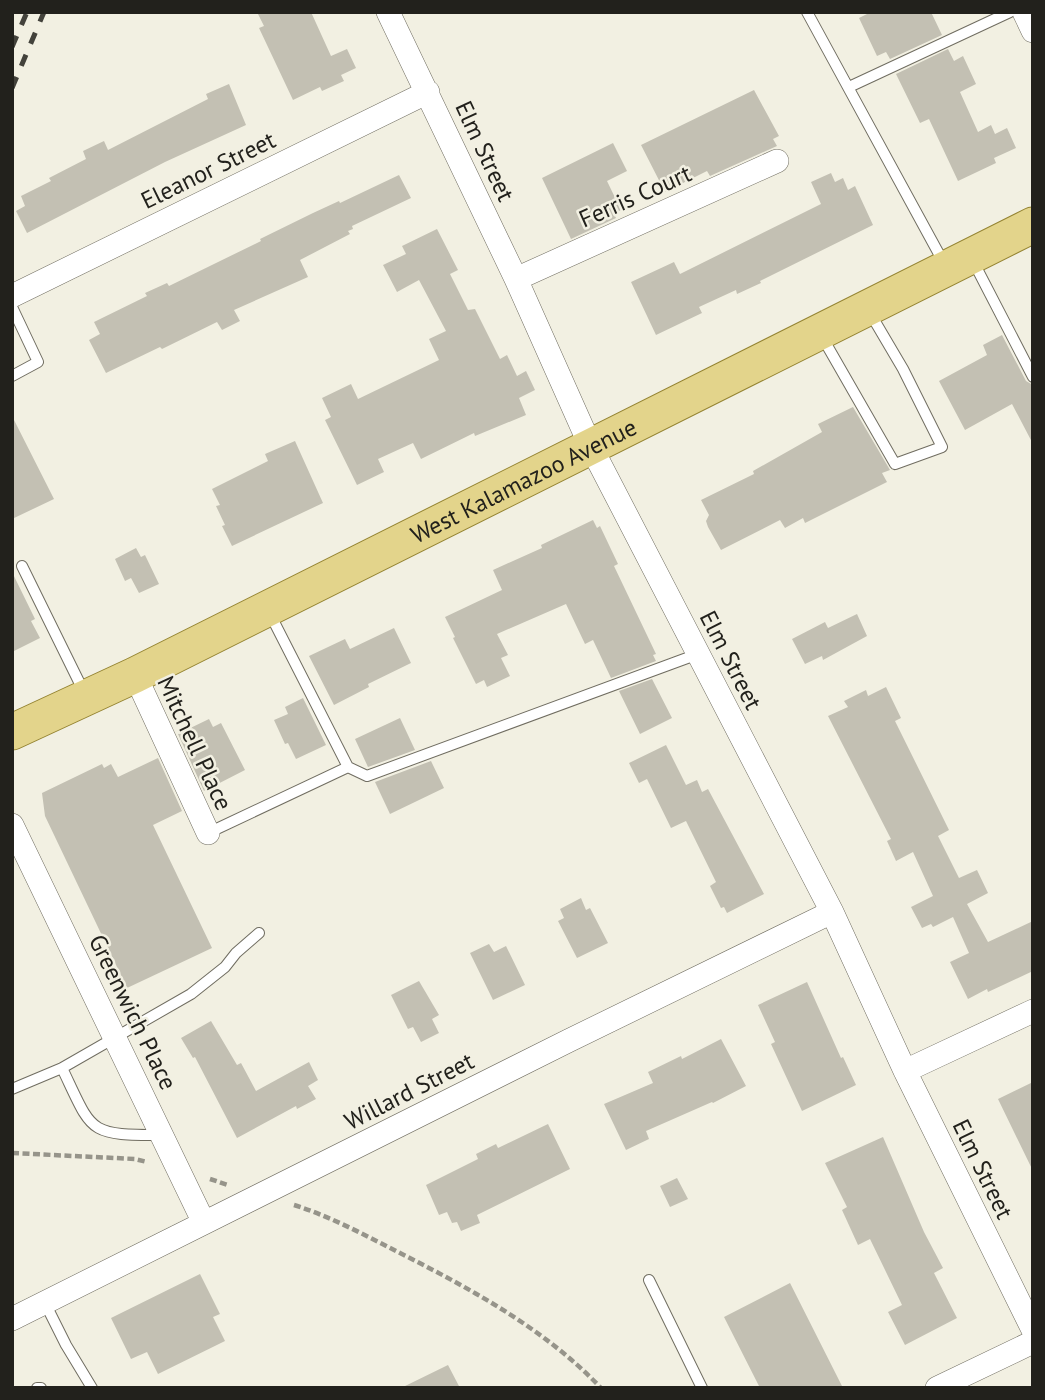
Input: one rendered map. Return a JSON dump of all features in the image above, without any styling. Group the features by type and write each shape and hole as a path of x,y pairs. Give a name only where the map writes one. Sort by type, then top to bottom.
{"main road":[{"name":"West Kalamazoo Avenue","path":"12,732 135,675 1033,225"}],"street":[{"name":"Elm Street","path":"388,12 516,279 590,445 832,912 905,1071 1033,1330"},
{"path":"1024,12 1033,31"},
{"name":"Eleanor Street","path":"12,296 428,92"},
{"name":"Ferris Court","path":"516,279 777,161"},
{"name":"Mitchell Place","path":"135,675 208,833"},
{"name":"Greenwich Place","path":"12,825 204,1223"},
{"name":"Willard Street","path":"12,1319 832,912"},
{"path":"905,1071 1033,1011"},
{"path":"937,1388 1033,1342"}],"lane":[{"path":"807,12 849,87 1033,377"},
{"path":"849,87 1010,12"},
{"path":"12,307 38,362 12,376"},
{"path":"819,331 895,464 942,447 903,369 867,307"},
{"path":"22,566 87,698"},
{"path":"267,608 348,767 367,776 698,654"},
{"path":"208,833 348,767"},
{"path":"12,1089 62,1068 191,994 225,967 236,953 259,933"},
{"path":"62,1068 85,1115 100,1131 118,1135 163,1135"},
{"path":"649,1280 702,1388"},
{"path":"45,1303 92,1388"}],"path":[{"path":"12,1153 135,1159 262,1194 318,1213 442,1275 547,1339 601,1388"}],"building":[{"path":"257,12 311,12 331,56 347,49 356,68 341,75 344,81 322,91 320,87 293,100 259,28 264,26"},
{"path":"871,12 931,12 942,35 890,59 886,52 877,56 859,18"},
{"path":"948,49 954,61 963,56 976,84 960,92 978,132 991,125 995,134 1007,128 1016,148 994,158 996,163 958,181 929,119 920,123 896,74"},
{"path":"229,84 246,125 165,162 27,233 16,211 25,206 21,196 86,159 83,151 104,141 108,150 208,99 206,94"},
{"path":"754,90 779,136 773,139 777,146 710,176 707,171 665,192 641,145"},
{"path":"613,143 627,171 607,181 621,210 614,214 616,218 571,239 542,178"},
{"path":"831,173 835,182 843,178 848,190 855,186 873,225 760,281 761,283 737,294 736,290 699,307 702,313 656,335 631,282 674,262 680,274 821,204 811,182"},
{"path":"399,175 411,198 352,226 353,229 348,231 350,234 300,260 308,277 234,310 240,321 222,330 217,322 106,373 89,340 100,334 94,322 147,296 145,293 167,283 169,286 313,213"},
{"path":"437,229 458,270 450,274 468,310 475,309 500,359 507,355 517,376 526,371 535,390 519,398 526,415 475,436 474,433 421,459 413,443 378,459 384,472 357,485 325,420 331,417 322,398 351,384 358,399 439,360 429,339 446,331 419,280 397,292 383,265 406,254 402,246"},
{"path":"1002,335 1026,381 1033,385 1033,444 1012,404 965,430 939,381 987,355 983,345"},
{"path":"853,407 890,470 882,473 887,482 805,523 803,518 785,528 780,520 721,550 708,527 706,521 709,515 701,500 754,474 753,471 822,432 818,424"},
{"path":"12,416 54,499 12,519"},
{"path":"295,441 323,503 232,546 222,526 225,525 216,506 220,505 212,489 268,461 265,454"},
{"path":"593,520 597,528 600,526 618,564 614,566 656,654 653,655 656,661 611,678 593,640 585,644 566,604 497,634 508,655 501,658 510,676 487,687 484,680 476,684 445,617 502,590 493,570 542,548 541,545"},
{"path":"136,548 141,557 145,555 159,584 139,593 131,578 125,581 115,559"},
{"path":"12,572 35,619 31,621 40,638 12,652"},
{"path":"857,614 867,636 823,660 822,656 805,664 792,639 825,622 828,628"},
{"path":"394,628 411,663 368,684 369,687 334,705 309,656 345,639 350,649"},
{"path":"652,679 672,718 640,734 619,691"},
{"path":"886,687 901,718 895,721 949,830 938,836 959,878 977,870 988,893 967,904 988,942 1033,921 1033,971 968,999 950,962 969,953 953,917 933,927 931,924 922,928 911,907 933,896 913,852 896,861 887,841 891,839 828,716 848,707 844,701 866,690 868,696"},
{"path":"303,698 326,745 296,759 288,743 285,744 274,720 288,714 285,707"},
{"path":"400,718 415,750 368,767 355,739"},
{"path":"209,719 213,727 221,723 245,770 204,791 178,734"},
{"path":"666,745 686,785 697,780 702,792 708,789 764,894 727,913 724,907 721,908 710,886 716,882 686,821 671,828 647,779 639,783 629,763"},
{"path":"158,758 182,811 153,825 212,948 127,988 45,816 42,793 102,764 104,768 111,764 118,777"},
{"path":"431,761 444,788 390,814 375,782"},
{"path":"581,898 586,910 590,908 608,943 577,958 558,921 564,918 560,909"},
{"path":"489,944 494,952 506,946 525,985 493,1000 470,953"},
{"path":"419,981 439,1015 432,1019 439,1033 421,1042 413,1027 408,1029 391,995"},
{"path":"807,982 856,1085 802,1111 771,1044 775,1042 758,1005"},
{"path":"211,1021 237,1065 241,1063 256,1091 309,1062 318,1080 308,1086 316,1099 297,1109 296,1106 237,1138 195,1057 193,1058 181,1038"},
{"path":"721,1039 746,1086 646,1131 649,1139 626,1150 604,1104 653,1083 648,1072 681,1056 682,1059"},
{"path":"1033,1082 1033,1171 998,1099"},
{"path":"548,1124 570,1169 477,1215 480,1223 461,1231 457,1222 452,1223 447,1212 439,1215 426,1185 478,1159 476,1154 496,1144 498,1148"},
{"path":"883,1137 924,1232 943,1268 934,1273 957,1318 905,1345 888,1312 902,1305 870,1239 858,1245 842,1210 847,1207 825,1163"},
{"path":"677,1178 688,1199 670,1207 660,1186"},
{"path":"200,1274 220,1314 213,1317 225,1341 158,1374 147,1352 131,1359 111,1318"},
{"path":"790,1283 843,1388 760,1388 724,1317"},
{"path":"448,1365 460,1388 401,1388"}],"railway":[{"path":"12,47 27,12"},
{"path":"12,88 44,12"}]}
